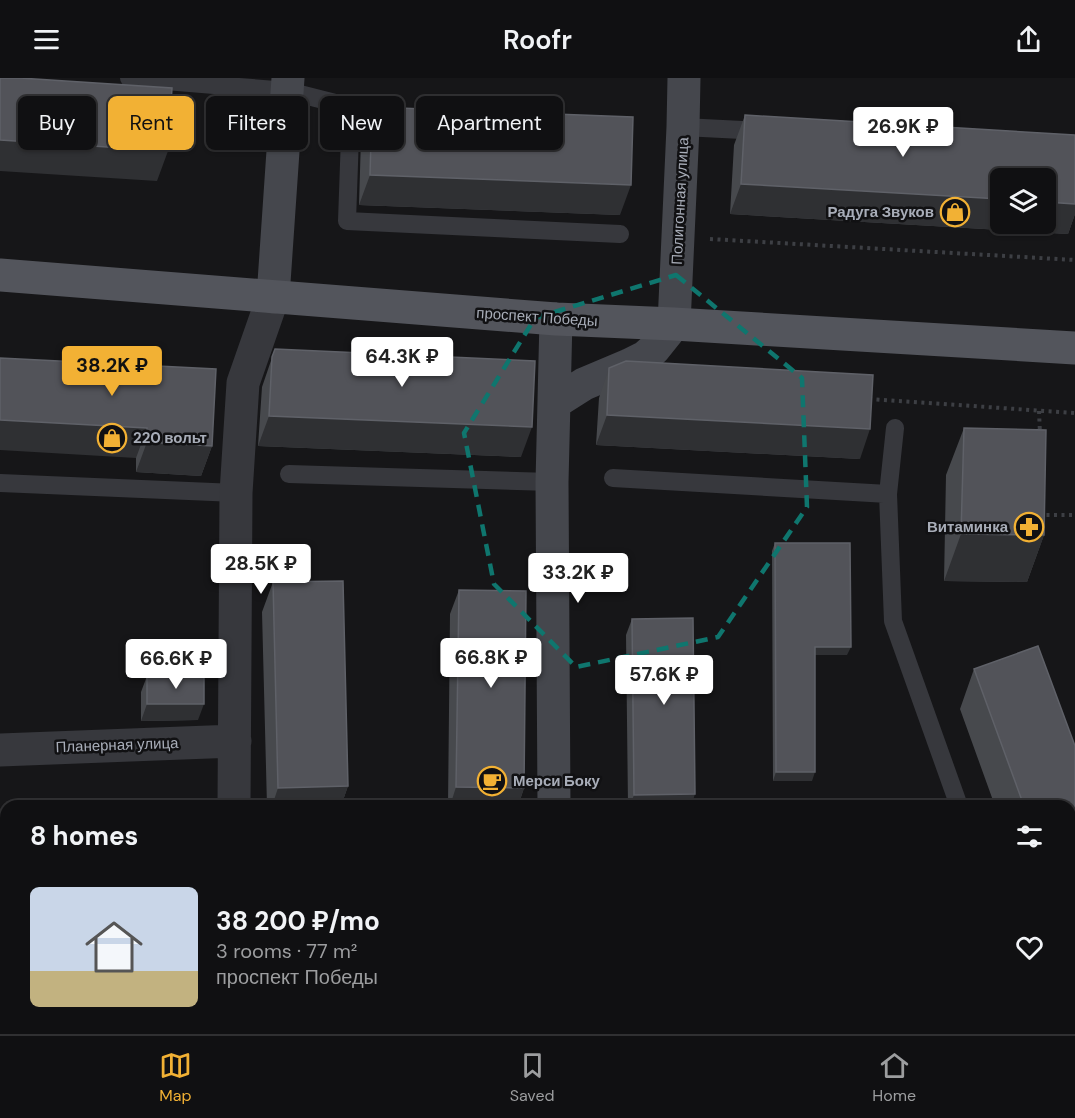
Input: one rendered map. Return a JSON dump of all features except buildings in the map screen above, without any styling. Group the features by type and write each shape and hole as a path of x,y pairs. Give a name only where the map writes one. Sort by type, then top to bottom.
{"main road":[{"name":"проспект Победы","path":"0,275 556,319 1075,348"}],"street":[{"name":"Полигонная улица","path":"675,324 684,78"},
{"path":"234,800 236,493 243,383 273,297 288,85"},
{"path":"554,800 552,482 556,319"},
{"path":"554,403 584,384 645,357 675,324"},
{"name":"Планерная улица","path":"0,750 235,741"}],"lane":[{"path":"129,78 288,85 320,96"},
{"path":"404,110 409,110"},
{"path":"683,127 776,132"},
{"path":"349,150 347,221 620,234"},
{"path":"895,428 888,494 893,621 957,800"},
{"path":"289,474 552,482"},
{"path":"613,478 888,494"},
{"path":"0,483 236,493"}],"path":[{"path":"678,238 1075,260"},
{"path":"1039,411 1040,434"},
{"path":"1040,503 1041,514 1075,515"}],"highlighted area":[{"path":"676,275 802,378 807,507 718,637 576,667 494,584 464,433 535,318"}],"place":[{"name":"Радуга Звуков","path":"955,212"},
{"name":"220 вольт","path":"112,438"},
{"name":"Витаминка","path":"1029,527"},
{"name":"Мерси Боку","path":"492,781"}]}
